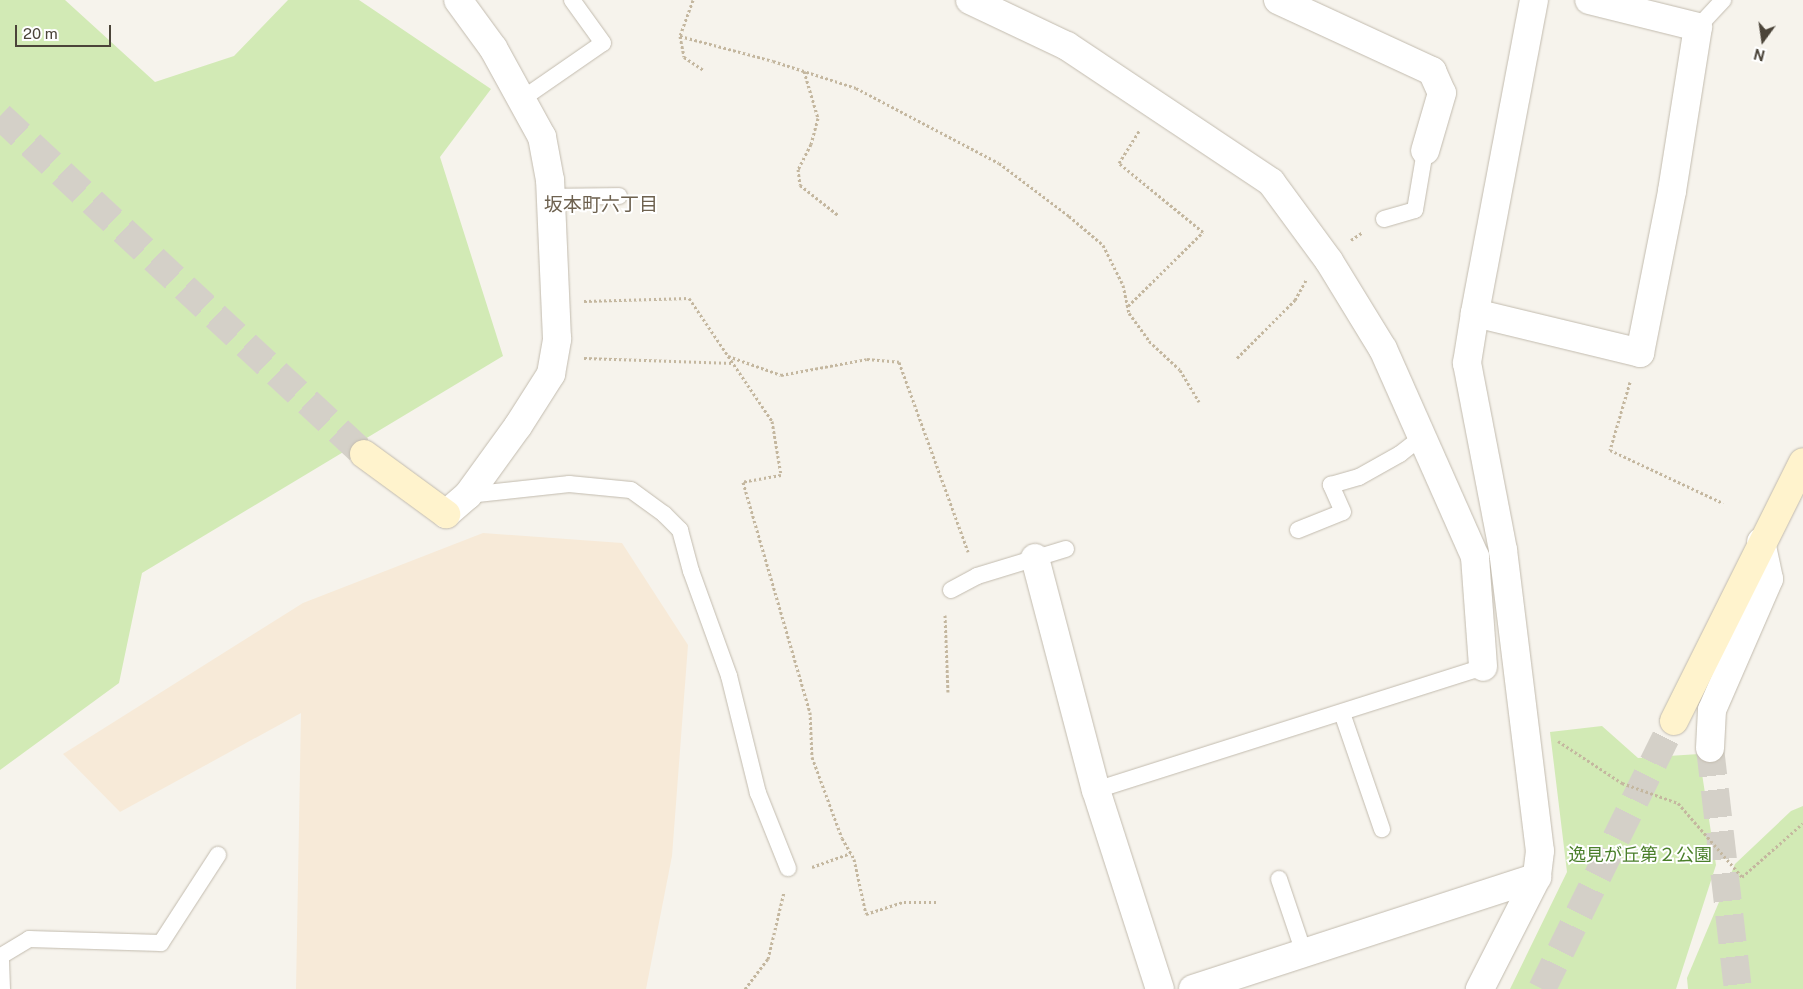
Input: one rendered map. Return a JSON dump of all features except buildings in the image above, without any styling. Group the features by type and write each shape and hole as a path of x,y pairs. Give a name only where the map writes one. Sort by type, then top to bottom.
{"street":[{"path":"364,454 446,514 468,495 551,374 557,339 556,302 551,197 542,137 493,48 458,0"},
{"path":"970,0 1068,46 1272,182 1326,257 1382,349 1475,557 1484,667"},
{"path":"1278,0 1432,71 1442,93 1425,151"},
{"path":"1480,989 1537,877 1540,851 1526,721 1504,550 1467,363 1534,0"},
{"path":"1476,313 1640,353 1672,191 1698,27 1590,0"},
{"path":"1674,721 1761,542 1803,462"},
{"path":"1710,748 1712,710 1769,578 1761,542"},
{"path":"1035,558 1096,790 1160,989"},
{"path":"1193,989 1537,877"}],"lane":[{"path":"522,99 603,43 572,0"},
{"path":"1698,27 1724,0"},
{"path":"1384,219 1415,210 1425,151"},
{"path":"551,197 619,196"},
{"path":"1298,530 1343,512 1331,485 1358,477 1400,454 1422,436"},
{"path":"468,495 569,484 632,490 664,514 680,530 691,571 729,676 758,793 788,868"},
{"path":"951,590 977,576 1066,549"},
{"path":"1096,790 1484,667"},
{"path":"1342,713 1382,829"},
{"path":"2,989 1,956 29,939 161,943 218,855"},
{"path":"1279,879 1304,953"}],"path":[{"path":"693,0 680,36 684,57 703,70"},
{"path":"680,36 804,71 856,88 999,163 1103,245 1123,285 1128,306 1149,341 1180,370 1199,402"},
{"path":"804,71 818,118 811,144 798,169 800,185 838,215"},
{"path":"1128,306 1204,232 1119,163 1155,104"},
{"path":"1237,358 1295,300 1308,276 1326,257 1384,219"},
{"path":"556,302 689,298 772,421 781,475 743,482 810,712 812,758 842,838 851,853 866,914 904,902 937,902"},
{"path":"728,356 781,375 867,359 899,362 977,576"},
{"path":"581,358 733,363"},
{"path":"1626,392 1610,450 1723,503"},
{"path":"948,692 944,621 951,590"},
{"path":"1526,721 1622,782 1678,802 1742,877 1803,823"},
{"path":"745,989 768,959 777,931 788,868 820,866 851,853"}],"shaded area":[{"path":"483,533 622,543 688,645 672,856 646,989 296,989 301,713 120,812 63,754 303,603"}],"green space":[{"path":"0,0 65,0 155,82 234,56 288,0 359,0 491,89 440,157 503,356 142,573 119,683 0,770"},
{"name":"逸見が丘第２公園","path":"1602,726 1638,758 1699,754 1716,865 1676,989 1510,989 1567,872 1550,732"},
{"path":"1803,806 1803,989 1688,989 1687,978 1735,864 1791,811"}],"tunnel":[{"path":"0,116 364,454"},
{"path":"1542,989 1674,721"},
{"path":"1710,748 1738,989"}],"district":[{"name":"坂本町六丁目","path":"601,205"}]}
